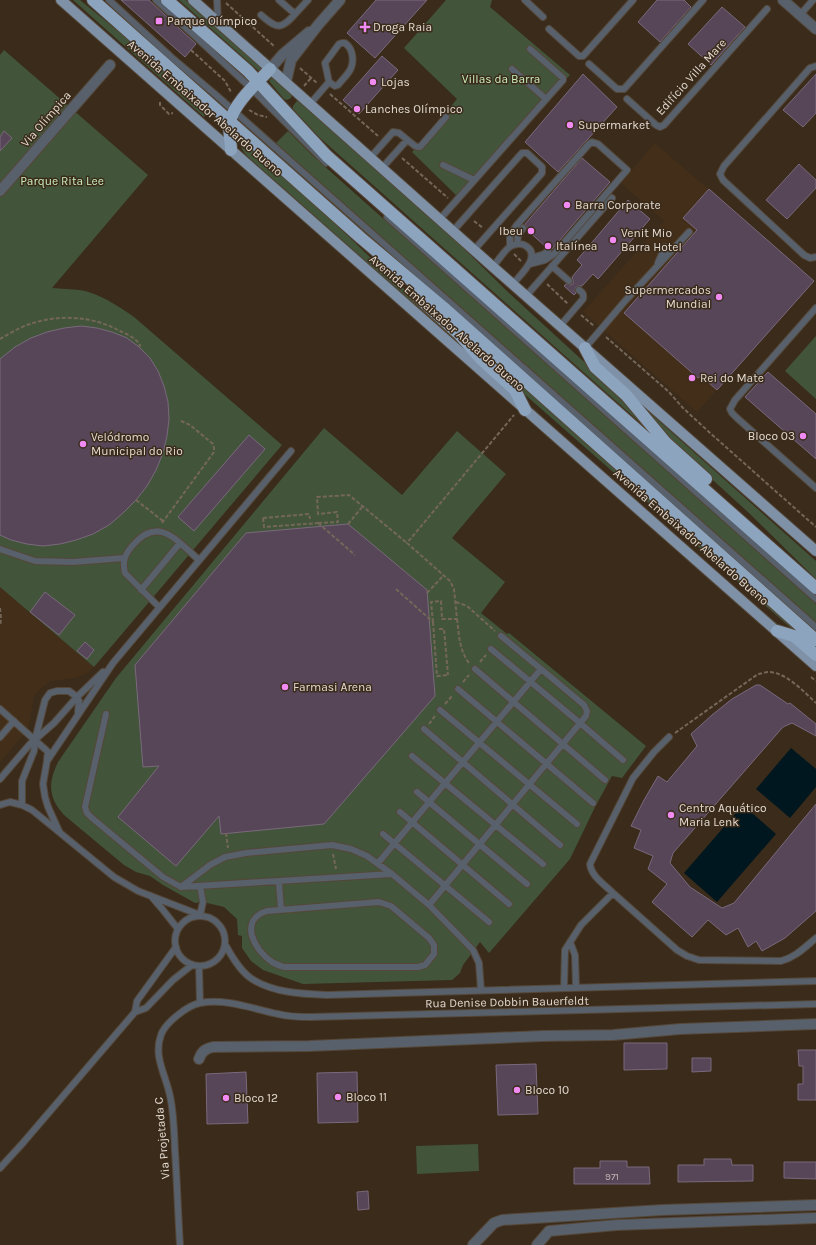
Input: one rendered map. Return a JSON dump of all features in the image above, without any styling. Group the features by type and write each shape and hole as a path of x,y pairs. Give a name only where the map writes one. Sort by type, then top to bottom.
{"highway":[{"name":"Avenida Embaixador Abelardo Bueno","path":"93,0 237,113 361,238 444,308 816,640"},
{"path":"167,0 229,54 255,85 327,156 816,588"},
{"path":"231,150 230,133 237,113 255,85 270,69"},
{"path":"361,238 382,265 448,323 481,359 515,390 520,412"},
{"path":"585,348 595,367 626,395 666,443 734,505 765,543"},
{"path":"777,631 794,636 816,655"}],"main road":[{"name":"Avenida Embaixador Abelardo Bueno","path":"61,0 231,150 520,412 816,666"},
{"path":"193,0 492,267 816,551"}],"street":[{"path":"286,82 291,60 318,25 340,0"},
{"path":"783,0 816,29"},
{"path":"270,69 291,46 318,25"},
{"name":"Via Olímpica","path":"0,191 110,65"},
{"path":"199,1059 205,1049 213,1048 309,1046 542,1036 613,1035 680,1030 816,1024"},
{"path":"472,1245 494,1223 502,1220 662,1210 816,1205"},
{"path":"723,1208 723,1221"},
{"path":"545,1218 541,1225 544,1229 549,1231 617,1225 816,1218"},
{"path":"537,1245 549,1231"}],"lane":[{"path":"109,0 816,627"},
{"path":"156,0 255,85 316,154 816,599"},
{"path":"217,0 218,21"},
{"path":"279,0 295,14"},
{"path":"261,15 271,24 279,26 287,23 308,0"},
{"path":"525,0 544,17"},
{"path":"549,29 579,56 583,56 633,0"},
{"path":"589,64 618,89 624,89 702,0"},
{"path":"800,15 813,0"},
{"name":"Edifício Villa Mare","path":"627,99 656,125 660,127 664,125 767,9"},
{"path":"345,43 351,50 353,65 338,85 332,85 329,82 325,62 339,44 345,43"},
{"path":"440,219 564,79 530,48"},
{"path":"816,66 810,68 724,166 720,174 723,180 804,255 810,258 816,257"},
{"path":"512,69 546,99"},
{"path":"310,104 329,82"},
{"path":"370,158 393,132 398,133 418,148 446,117"},
{"path":"382,168 407,140"},
{"path":"510,246 510,236 516,226 589,144 592,142 598,144 627,170 554,254 544,260 531,261"},
{"path":"453,231 522,153 527,153 542,167 542,172 474,250"},
{"path":"443,165 474,180"},
{"path":"526,296 612,198"},
{"path":"517,244 518,236 522,228"},
{"path":"585,348 689,232"},
{"path":"492,267 510,246 517,244 522,244 528,248 532,254 531,261"},
{"path":"655,269 665,248"},
{"path":"513,284 531,261 548,251"},
{"path":"552,266 569,281"},
{"path":"560,326 584,296 579,290"},
{"path":"816,308 735,400 730,408 736,418 816,488"},
{"path":"47,761 113,663 291,451"},
{"path":"159,607 140,590 125,573 123,566 124,558 141,536 156,530 166,532 199,560"},
{"path":"140,590 180,543"},
{"path":"0,548 35,561 73,562 124,558"},
{"path":"429,905 586,716 587,711 584,705 501,636"},
{"path":"491,649 623,760"},
{"path":"0,779 30,744 54,723 76,697 113,663"},
{"path":"474,669 605,780"},
{"path":"378,863 541,669"},
{"path":"458,689 593,803"},
{"path":"22,805 22,781 34,751 35,740 46,700 50,693 63,690 69,691 79,702 78,713"},
{"path":"0,708 48,752 43,784 48,808 59,831"},
{"path":"440,710 577,824"},
{"path":"106,714 85,807 87,813 163,878 182,887 392,874"},
{"path":"0,737 14,721"},
{"path":"424,729 560,844"},
{"path":"669,737 654,752 633,778 590,864 590,869 594,875 677,950 687,956 699,960 781,961 790,958 801,951 816,938"},
{"path":"412,756 543,864"},
{"path":"417,792 527,884"},
{"path":"0,805 10,802 22,805 32,810 114,877 138,892 200,915"},
{"path":"400,812 510,904"},
{"path":"384,834 489,922"},
{"path":"182,887 210,865 225,857 246,853 332,846 351,849 378,863 392,874 429,905 473,950 479,963 481,990"},
{"path":"279,882 281,910"},
{"path":"200,886 203,902 200,915"},
{"path":"564,988 565,950 582,926 613,893"},
{"path":"150,896 164,910 178,929"},
{"path":"379,902 390,906 428,938 434,945 434,954 425,965 418,967 284,967 274,963 263,955 252,936 251,927 254,919 259,914 267,911 281,910 379,902"},
{"path":"200,915 209,916 217,921 223,928 226,937 226,946 219,958 213,963 199,966 192,965 182,958 176,947 175,938 178,929 183,922 191,916 200,915"},
{"path":"570,942 575,955 576,988"},
{"name":"Rua Denise Dobbin Bauerfeldt","path":"226,946 240,968 252,979 272,988 289,992 327,994 816,980"},
{"path":"135,1012 137,1001 176,947"},
{"path":"0,1168 135,1012 146,1008 173,980 192,965"},
{"path":"199,966 200,1003"},
{"name":"Rua Denise Dobbin Bauerfeldt","path":"200,1003 217,1002 250,1007 278,1015 311,1017 816,1004"},
{"name":"Via Projetada C","path":"180,1245 174,1123 170,1096 162,1073 158,1052 161,1033 175,1017 188,1007 200,1003"}],"path":[{"path":"191,50 225,81 231,92"},
{"path":"303,87 311,78"},
{"path":"237,113 267,117 271,115"},
{"path":"0,339 30,324 67,317 93,320 114,327 138,342 140,345 139,347"},
{"path":"407,544 520,412"},
{"path":"156,530 214,452 213,444 190,425 179,420"},
{"path":"310,519 309,514 263,518 264,527 338,522 337,512 318,514 317,497 349,495 444,575 453,585 462,651 464,657 474,669"},
{"path":"136,500 163,521"},
{"path":"348,524 363,506"},
{"path":"318,523 355,555"},
{"path":"427,593 444,575"},
{"path":"396,589 433,622"},
{"path":"439,629 444,629 448,675 438,676 431,602 441,601 442,619 457,619"},
{"path":"455,602 467,606 501,636"},
{"path":"0,608 0,626"},
{"path":"669,737 758,674 768,672 777,674 790,681 816,702"},
{"path":"332,846 337,878"}],"shaded area":[{"name":"Supermercados Mundial","path":"655,143 814,281 697,412 583,312 664,221 621,183"},
{"path":"0,587 94,667 87,673 75,678 51,681 42,687 34,696 28,730 0,762"}],"green space":[{"path":"73,0 80,0 211,109 204,117"},
{"path":"179,0 186,0 263,69 260,72"},
{"name":"Villas da Barra","path":"446,0 492,0 490,7 570,75 458,197 412,152 457,99 404,48"},
{"name":"Parque Rita Lee","path":"4,50 148,175 52,288 80,290 94,294 108,300 134,317 282,445 94,667 0,587 0,55"},
{"path":"272,77 292,94 291,98 287,100 284,99 269,81"},
{"path":"297,101 300,102 449,234 509,293 617,392 644,426 319,137 293,109 293,106"},
{"path":"288,131 313,156 816,604 816,622 276,143"},
{"path":"239,137 289,179 376,263 456,337 459,343 248,157 241,147"},
{"path":"816,336 816,399 785,371"},
{"path":"477,345 816,647 816,650 490,364"},
{"path":"642,406 816,561 816,579 749,513 669,440"},
{"path":"324,428 402,495 457,431 506,474 452,538 505,582 481,613 507,634 509,633 646,746 622,778 612,776 570,859 489,953 480,942 463,965 460,973 452,980 303,984 263,970 251,961 242,948 242,936 238,935 237,919 224,907 203,902 195,903 150,876 136,872 124,865 64,815 52,796 52,777 58,762 116,678"},
{"path":"478,1144 479,1171 417,1174 416,1146"}],"water":[{"path":"791,748 816,769 816,787 790,818 756,789"},
{"path":"743,805 776,834 717,902 684,873"}],"building":[{"name":"Parque Olímpico","path":"121,0 149,0 196,44 185,57"},
{"path":"376,0 427,0 375,58 347,33"},
{"path":"657,0 684,0 691,7 660,42 638,22"},
{"path":"722,7 745,27 711,65 688,44"},
{"name":"Lojas","path":"382,56 398,70 359,114 343,100"},
{"name":"Supermarket","path":"583,74 617,107 558,172 525,142"},
{"path":"816,74 816,113 803,127 783,110"},
{"path":"4,131 12,138 0,151 0,137"},
{"name":"Barra Corporate","path":"582,158 610,182 552,249 546,247 527,230 525,224"},
{"path":"799,164 816,180 816,188 787,219 766,200"},
{"name":"Supermercados Mundial","path":"709,189 814,281 717,390 701,376 698,378 624,313 697,230 683,218"},
{"name":"Venit Mio Barra Hotel","path":"628,200 650,219 598,279 593,274 582,286 576,287 576,293 574,295 564,286 566,284 573,284 572,277 582,265 577,260"},
{"name":"Velódromo Municipal do Rio","path":"81,326 97,328 127,338 150,358 158,371 168,402 169,419 163,453 147,486 136,500 109,525 93,534 60,544 43,546 11,540 0,535 0,359 15,347 31,338 47,332"},
{"name":"Bloco 03","path":"768,372 816,414 816,459 745,397"},
{"path":"249,435 265,449 194,531 178,517"},
{"name":"Farmasi Arena","path":"348,524 427,590 435,696 324,824 221,834 219,816 176,866 118,817 159,766 143,767 135,665 246,533"},
{"path":"45,592 75,615 59,635 30,612"},
{"path":"85,642 94,650 87,659 77,651"},
{"name":"Centro Aquático Maria Lenk","path":"756,685 760,685 788,704 790,703 816,724 816,736 792,723 783,727 673,853 670,863 690,887 722,908 734,903 816,804 816,911 785,938 762,951 756,941 748,947 738,928 726,935 708,920 692,937 652,902 667,884 648,869 653,856 634,848 641,830 631,826 658,776 667,782 697,746 691,734 732,699"},
{"path":"624,1043 667,1043 667,1069 624,1070"},
{"path":"798,1050 816,1050 816,1100 798,1100 798,1084 803,1084 803,1066 799,1066"},
{"path":"692,1058 711,1058 711,1071 692,1072"},
{"name":"Bloco 10","path":"536,1064 538,1114 498,1115 496,1065"},
{"name":"Bloco 12","path":"246,1072 248,1123 207,1124 206,1074"},
{"name":"Bloco 11","path":"357,1072 358,1122 318,1123 317,1073"},
{"path":"704,1159 731,1159 732,1165 753,1165 753,1181 678,1182 678,1165 704,1165"},
{"path":"600,1161 627,1161 627,1167 649,1167 650,1184 574,1184 574,1168 600,1168"},
{"path":"784,1162 816,1162 816,1179 784,1178"},
{"path":"368,1191 369,1209 358,1210 357,1192"}],"place":[{"name":"Parque Olímpico","path":"159,21"},
{"name":"Droga Raia","path":"365,27"},
{"name":"Lojas","path":"373,82"},
{"name":"Lanches Olímpico","path":"357,109"},
{"name":"Supermarket","path":"570,125"},
{"name":"Barra Corporate","path":"567,205"},
{"name":"Ibeu","path":"531,231"},
{"name":"Venit Mio Barra Hotel","path":"613,240"},
{"name":"Italínea","path":"548,246"},
{"name":"Supermercados Mundial","path":"719,297"},
{"name":"Rei do Mate","path":"692,378"},
{"name":"Bloco 03","path":"803,436"},
{"name":"Velódromo Municipal do Rio","path":"83,444"},
{"name":"Farmasi Arena","path":"285,687"},
{"name":"Centro Aquático Maria Lenk","path":"671,815"},
{"name":"Bloco 10","path":"517,1090"},
{"name":"Bloco 11","path":"338,1097"},
{"name":"Bloco 12","path":"226,1098"}]}
